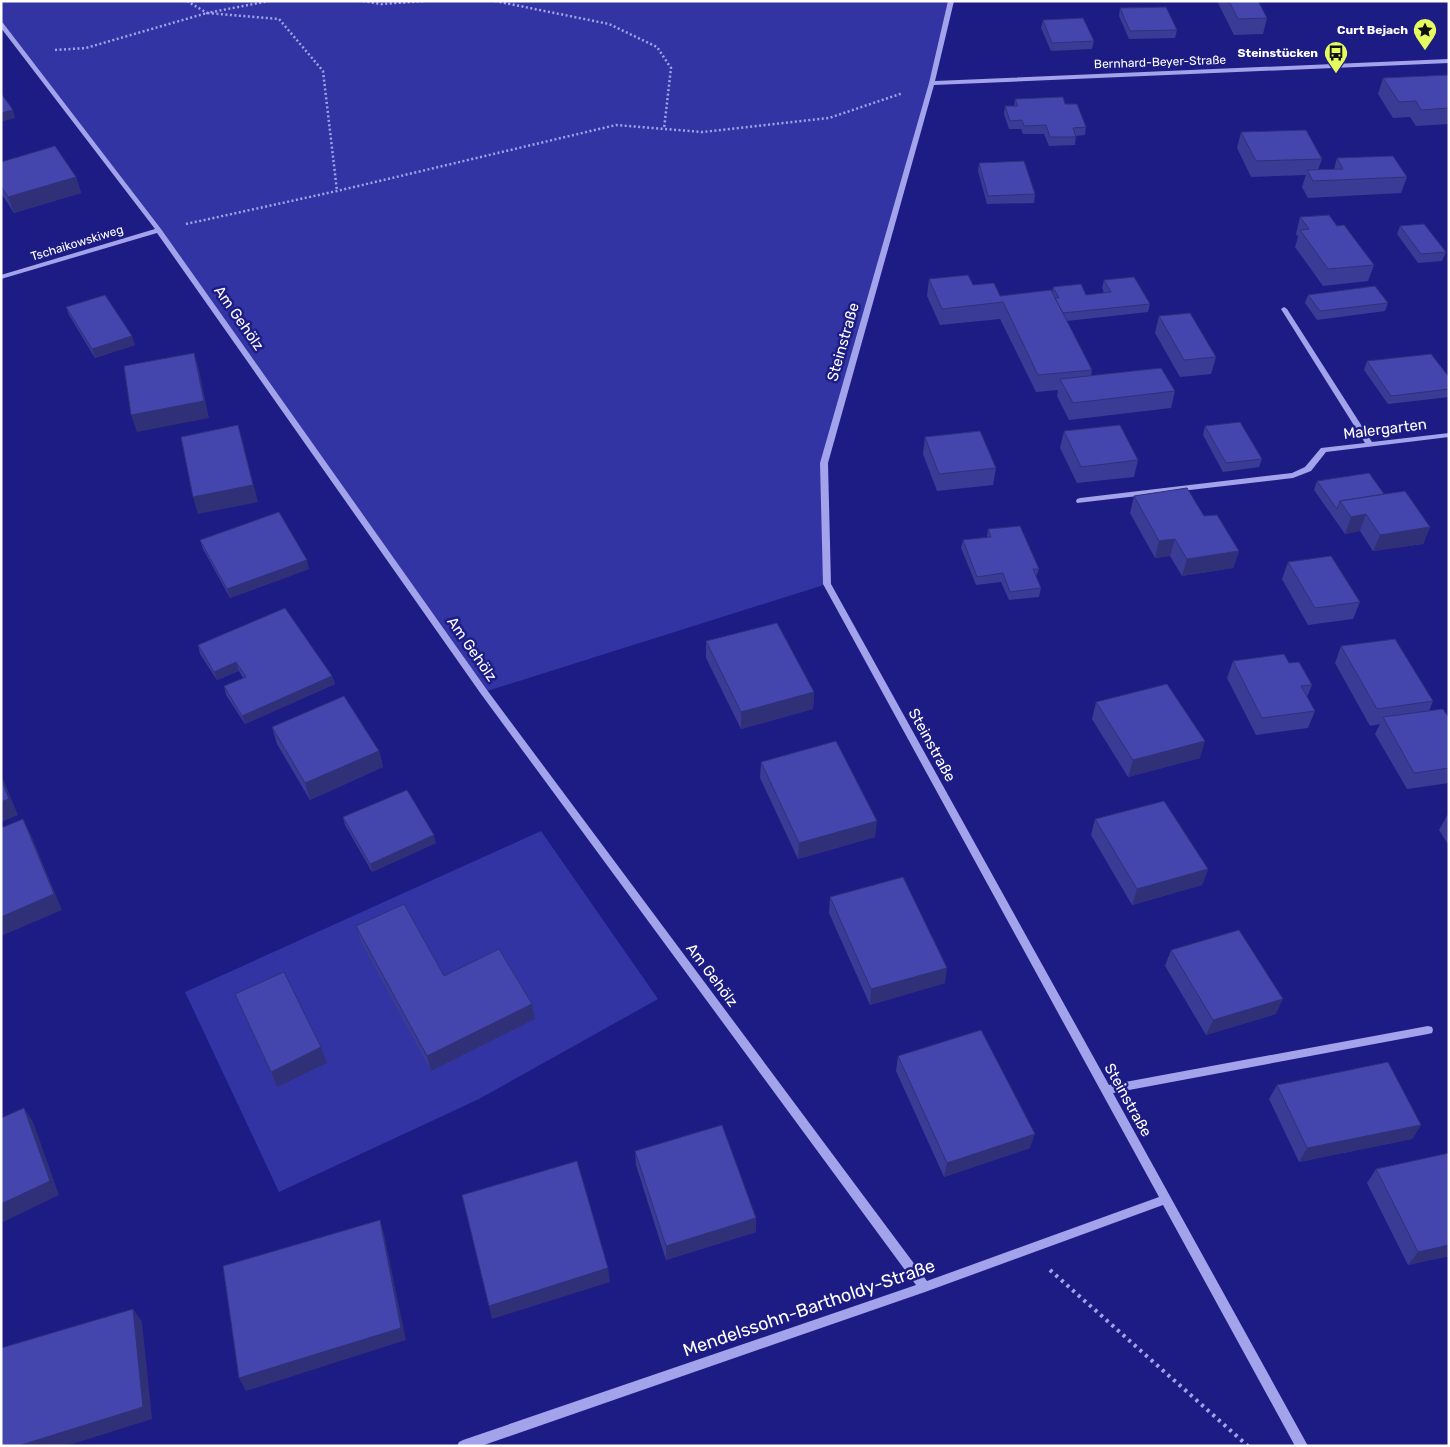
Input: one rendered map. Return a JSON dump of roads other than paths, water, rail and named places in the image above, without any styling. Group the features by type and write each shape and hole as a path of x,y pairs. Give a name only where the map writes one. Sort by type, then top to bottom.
{"street":[{"name":"Steinstraße","path":"951,1 932,82 824,463 826,584 1302,1446"},
{"name":"Am Gehölz","path":"1,24 159,230 484,692 925,1287"},
{"name":"Bernhard-Beyer-Straße","path":"932,82 1449,61"},
{"name":"Tschaikowskiweg","path":"1,277 159,230"},
{"path":"1284,309 1370,445"},
{"name":"Malergarten","path":"1324,450 1449,435"},
{"path":"1080,501 1293,475 1308,469 1324,450"},
{"path":"1106,1090 1428,1030"},
{"name":"Mendelssohn-Bartholdy-Straße","path":"463,1446 925,1287 1166,1199"}],"place":[{"name":"Curt Bejach","path":"1425,51"},
{"name":"Steinstücken","path":"1336,74"}]}
